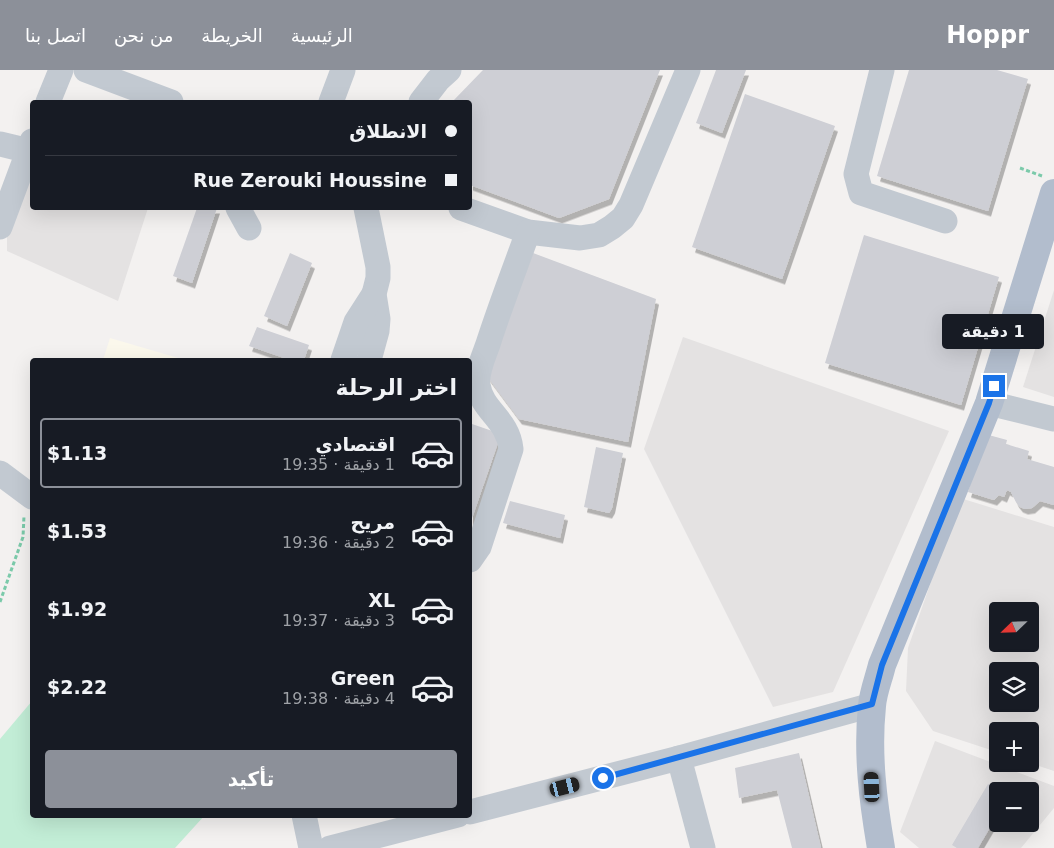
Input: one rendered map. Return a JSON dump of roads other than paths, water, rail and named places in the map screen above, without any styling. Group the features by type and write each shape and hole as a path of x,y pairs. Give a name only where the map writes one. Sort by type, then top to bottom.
{"main road":[{"path":"881,848 873,801 870,758 872,704 882,665 989,403 1050,185"}],"street":[{"path":"49,100 61,70"},
{"path":"86,70 136,79 168,100"},
{"path":"332,100 343,70"},
{"path":"423,100 438,80 449,70"},
{"path":"467,210 528,232 580,238 599,235 612,227 623,218 630,205 688,70"},
{"path":"882,70 856,174 861,193 945,221"},
{"path":"0,144 30,146 0,226"},
{"path":"344,358 356,322 374,294 378,278 378,267 366,210"},
{"path":"472,557 479,547 510,449 510,439 505,428 483,400 478,386 478,376 497,316 528,232"},
{"path":"370,358 377,331 378,319 374,294"},
{"path":"989,403 1054,419"},
{"path":"0,473 29,494"},
{"path":"472,811 679,758 872,704"},
{"path":"679,758 703,848"},
{"path":"303,818 311,848"},
{"path":"330,848 446,818"}]}
